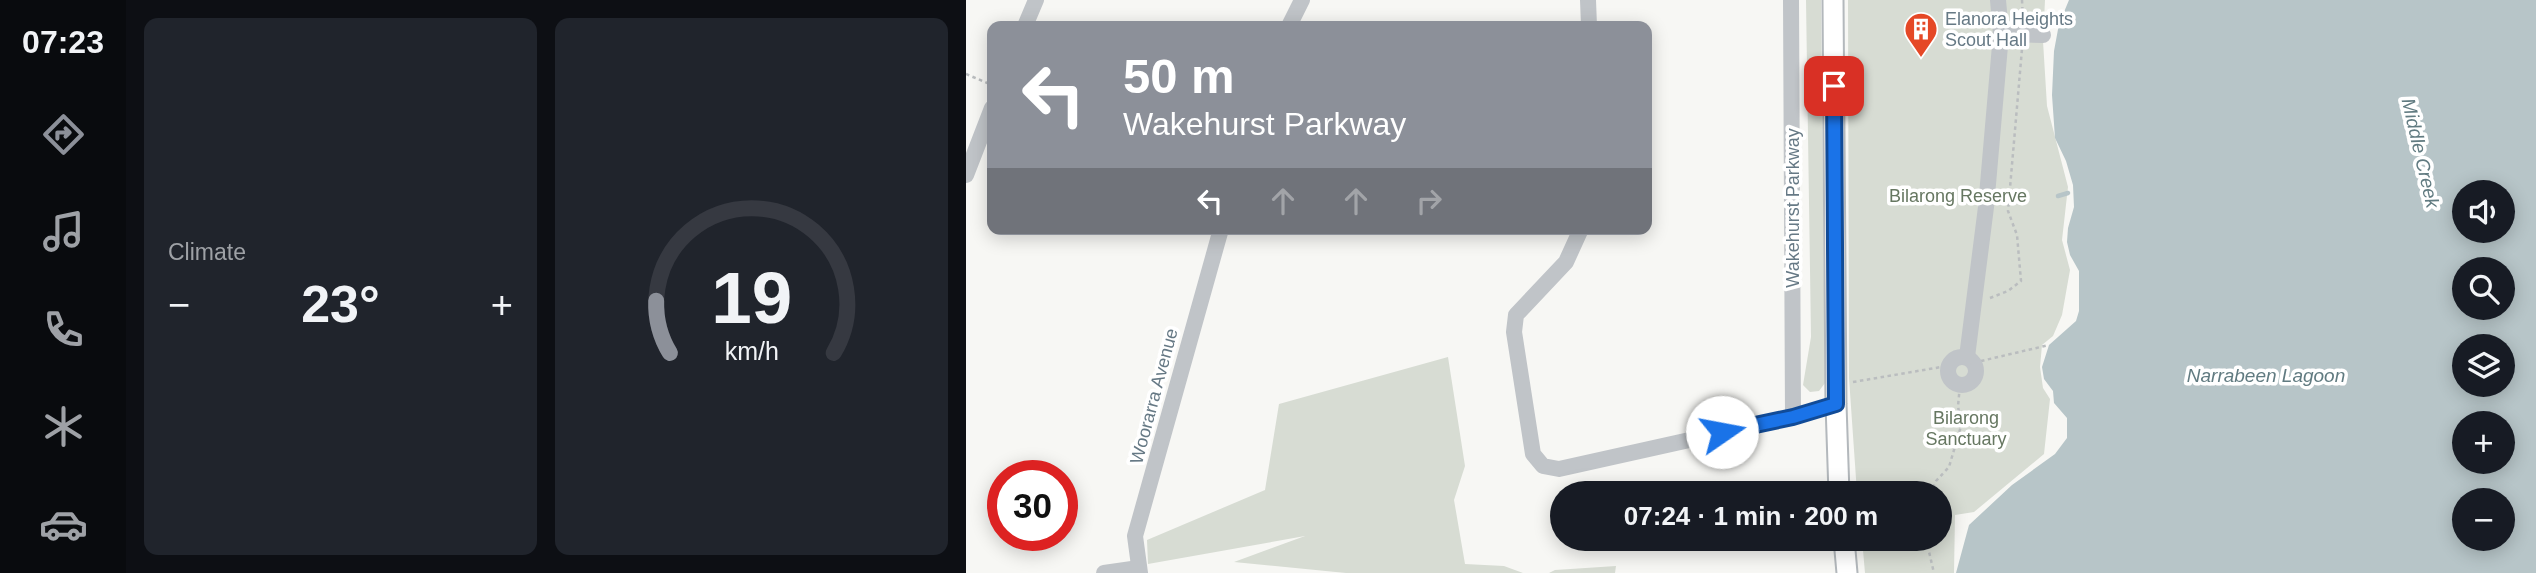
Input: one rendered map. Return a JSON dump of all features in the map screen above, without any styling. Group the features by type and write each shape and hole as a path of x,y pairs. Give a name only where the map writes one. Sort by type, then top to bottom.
{"main road":[{"path":"1833,0 1839,481"},
{"path":"1845,551 1847,573"}],"street":[{"path":"1027,21 1036,0"},
{"path":"1292,21 1302,0"},
{"path":"1588,0 1589,21"},
{"name":"Wakehurst Parkway","path":"1791,0 1793,417"},
{"path":"1970,360 1958,357 1948,366 1949,379 1960,385 1969,383 1975,377 1970,360 2001,34 1997,0"},
{"path":"2001,34 2043,35"},
{"path":"966,175 987,121"},
{"name":"Woorarra Avenue","path":"1140,571 1135,537 1218,235"},
{"path":"1578,235 1566,262 1516,315 1514,332 1533,454 1543,466 1559,469 1793,417 1836,394"},
{"path":"1104,573 1140,571"}],"path":[{"path":"1974,301 2008,291 2021,281 2018,235 2008,211 2024,34 2021,0"},
{"path":"966,74 987,83"},
{"path":"1836,394 1970,360 2049,345"},
{"path":"1936,481 1949,467 1961,426 1958,405 1960,385"},
{"path":"1929,551 1934,573"}],"green space":[{"path":"1806,0 1821,0 1825,383 1819,391 1810,392 1803,385 1811,337"},
{"name":"Bilarong Reserve","path":"1848,0 2045,0 2043,41 2047,106 2068,187 2062,240 2070,270 2062,315 2053,336 2042,345 2040,367 2043,388 2050,399 2044,454 1974,512 1955,515 1954,573 1865,573 1863,551 1952,551 1952,481 1856,481 1849,378"},
{"path":"1448,357 1465,466 1454,500 1465,564 1504,566 1523,573 1346,573 1234,562 1305,536 1148,564 1147,540 1265,490 1279,404"},
{"path":"1616,566 1615,573 1549,573 1555,570"}],"water":[{"name":"Narrabeen Lagoon","path":"2069,0 2536,0 2536,573 1956,573 1969,525 2012,485 2055,454 2067,438 2067,418 2054,403 2053,391 2044,379 2042,367 2049,345 2076,321 2079,311 2079,271 2070,255 2067,242 2074,207 2073,185 2055,138 2052,95 2054,51 2059,24"}],"waterway":[{"path":"2058,196 2068,193"}],"place":[{"name":"Elanora Heights Scout Hall","path":"1921,59"}],"route":[{"path":"1722,432 1793,417 1836,404 1834,86"}],"water label":[{"name":"Middle Creek","path":"2421,153"}],"park label":[{"name":"Bilarong Sanctuary","path":"1966,428"}]}
